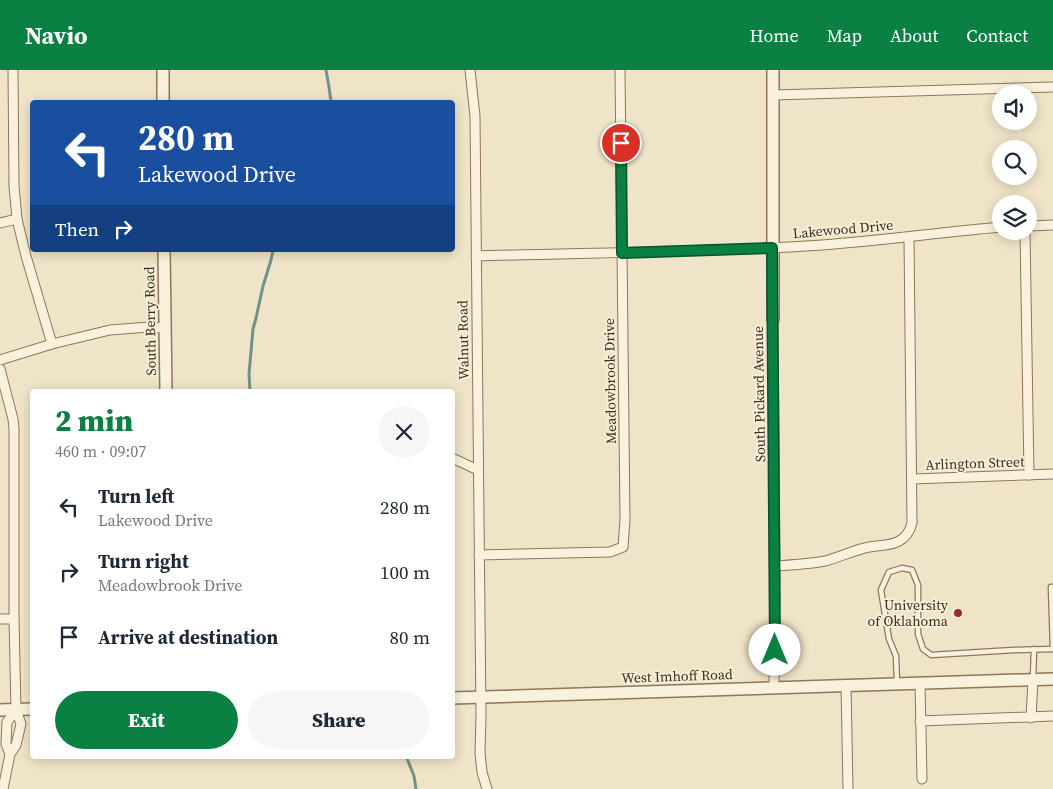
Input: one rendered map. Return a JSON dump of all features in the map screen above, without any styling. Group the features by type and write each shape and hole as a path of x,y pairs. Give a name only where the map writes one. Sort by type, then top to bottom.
{"street":[{"path":"13,70 14,186 17,219 52,344"},
{"path":"163,70 163,100"},
{"name":"Walnut Road","path":"470,70 475,116 480,752 482,772 487,789"},
{"name":"Meadowbrook Drive","path":"479,556 610,552 623,547 625,520 620,70"},
{"name":"South Pickard Avenue","path":"773,70 774,688"},
{"path":"773,95 1053,87"},
{"path":"0,223 17,219"},
{"path":"1037,226 1053,226"},
{"name":"Lakewood Drive","path":"476,256 772,248 856,243 992,228"},
{"path":"909,238 912,479"},
{"path":"1025,240 1029,474"},
{"name":"South Berry Road","path":"164,252 166,389"},
{"path":"0,360 52,344 110,330 149,327 165,328"},
{"path":"0,369 14,429 16,710 21,724 16,745 10,754 4,789"},
{"path":"455,459 478,470"},
{"name":"Arlington Street","path":"775,566 824,561 860,550 897,542 908,533 912,523 912,479 1053,474"},
{"path":"0,619 14,619"},
{"name":"West Imhoff Road","path":"455,698 1053,679"},
{"path":"1031,718 1033,680"},
{"path":"920,683 922,779"},
{"path":"846,686 848,789"},
{"path":"0,710 30,709"},
{"path":"920,721 1053,716"}],"lane":[{"path":"897,684 896,656 889,639 881,590 889,572 902,568 912,570 918,585 918,634 923,649 932,655 1053,649 1051,587 1053,587"},
{"path":"1033,680 1034,649"}],"waterway":[{"path":"326,70 331,100"},
{"path":"250,389 249,374 253,329 273,252"},
{"path":"407,759 414,776 416,789"}],"place":[{"name":"University of Oklahoma","path":"958,613"}],"route":[{"path":"621,143 622,253 772,248 775,650"}]}
